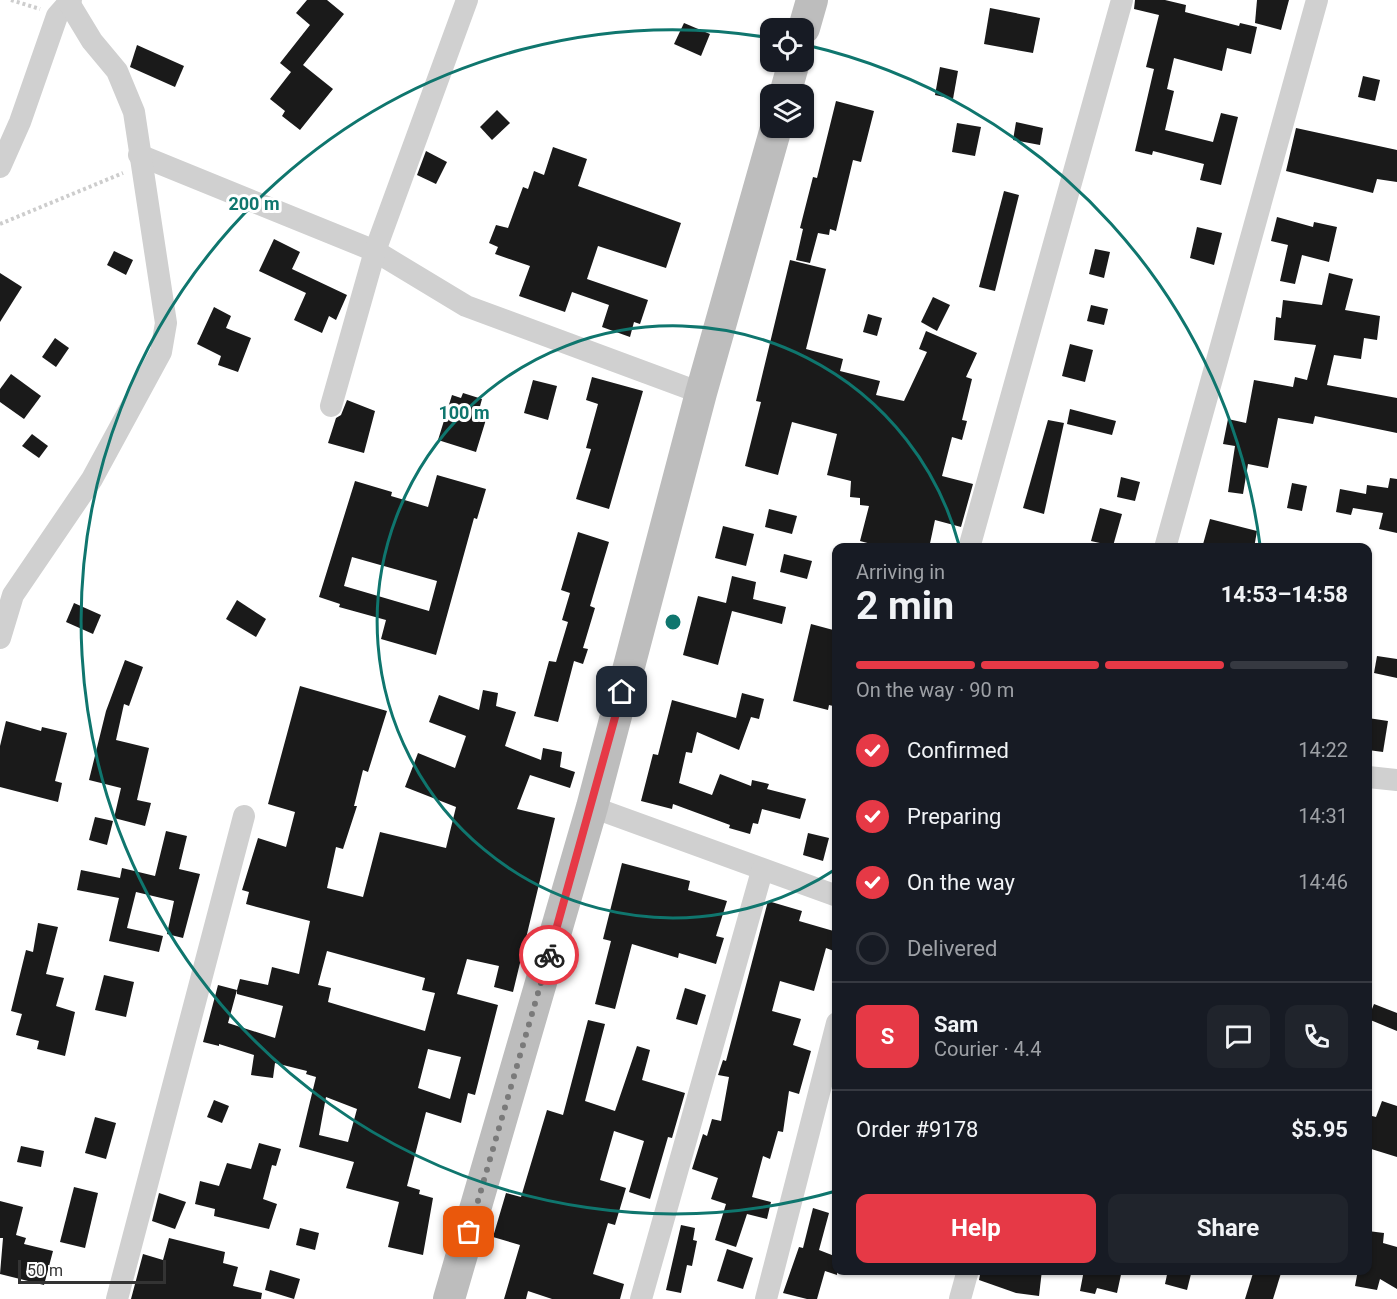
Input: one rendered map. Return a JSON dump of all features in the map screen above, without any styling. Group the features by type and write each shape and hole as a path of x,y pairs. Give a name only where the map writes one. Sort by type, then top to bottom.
{"main road":[{"path":"807,18 812,0"},
{"path":"449,1299 592,807 701,393 773,138"}],"street":[{"path":"331,406 375,251 467,0"},
{"path":"970,543 1122,0"},
{"path":"1166,543 1317,0"},
{"path":"0,638 7,592 92,479 161,352 166,323 134,112 117,71 66,6"},
{"path":"0,167 66,6"},
{"path":"139,154 375,251 466,306 701,393"},
{"path":"1372,777 1397,780"},
{"path":"592,807 762,871 832,894"},
{"path":"117,1299 244,816"},
{"path":"641,1299 762,871"},
{"path":"766,1299 832,1042"},
{"path":"960,1299 967,1275"}],"path":[{"path":"11,0 66,6"},
{"path":"0,224 124,172 139,154"}],"building":[{"path":"307,0 327,0 344,14 303,65 333,89 300,130 282,116 285,111 270,99 291,72 280,63 310,25 296,13"},
{"path":"1135,0 1165,0 1186,5 1185,12 1239,26 1240,23 1257,27 1251,54 1227,48 1222,71 1174,58 1167,89 1174,91 1165,130 1213,142 1221,113 1238,117 1221,185 1200,180 1204,164 1153,151 1152,155 1135,151 1154,69 1146,67 1159,15 1134,9"},
{"path":"1257,0 1289,0 1281,30 1255,23"},
{"path":"990,8 1040,18 1033,53 984,44"},
{"path":"684,23 710,34 701,56 674,44"},
{"path":"137,45 184,66 175,87 130,67"},
{"path":"940,67 958,71 953,99 935,95"},
{"path":"1363,76 1380,80 1375,101 1358,97"},
{"path":"836,101 874,111 861,162 853,160 836,231 830,229 829,235 818,233 810,263 796,260 803,229 800,228 813,177 817,178"},
{"path":"497,110 510,123 492,140 480,127"},
{"path":"1016,122 1043,128 1040,145 1013,140"},
{"path":"957,123 981,127 975,156 952,152"},
{"path":"1296,128 1397,150 1397,182 1377,179 1373,193 1286,171"},
{"path":"553,147 587,159 578,186 681,223 666,268 598,246 587,279 648,300 640,324 634,322 630,337 602,327 609,305 572,292 565,312 519,296 530,266 495,254 498,247 489,243 496,225 508,228 523,187 528,189 534,171 544,175"},
{"path":"426,151 447,162 436,184 417,175"},
{"path":"1004,191 1019,195 995,291 979,287"},
{"path":"1277,217 1313,227 1314,222 1337,227 1329,262 1302,255 1295,284 1280,281 1288,245 1271,241"},
{"path":"1197,227 1222,233 1214,265 1190,258"},
{"path":"274,239 300,252 292,269 347,295 336,320 329,316 322,333 294,320 306,293 259,271"},
{"path":"1095,249 1110,252 1104,278 1089,274"},
{"path":"114,251 133,260 126,275 107,265"},
{"path":"790,260 826,269 806,349 843,359 840,371 880,381 876,395 904,401 927,352 919,349 926,331 977,353 966,377 972,379 962,420 967,421 962,440 952,437 942,476 973,484 961,527 935,520 930,543 860,541 869,506 860,505 860,498 850,497 851,481 827,475 837,434 792,422 778,475 745,466 761,402 756,401"},
{"path":"0,273 22,287 0,322"},
{"path":"1329,273 1353,279 1345,310 1380,316 1377,340 1364,338 1361,359 1334,355 1327,385 1397,398 1397,433 1315,416 1313,424 1278,418 1268,468 1248,464 1243,494 1228,492 1235,446 1223,444 1228,419 1246,423 1254,380 1293,387 1295,377 1307,380 1316,345 1274,340 1276,317 1281,318 1283,300 1322,305"},
{"path":"933,297 950,305 937,331 921,322"},
{"path":"1091,305 1108,309 1104,325 1087,321"},
{"path":"214,307 231,316 226,328 251,338 238,372 218,365 221,356 197,344"},
{"path":"868,314 882,318 877,336 863,332"},
{"path":"55,338 69,348 56,367 42,357"},
{"path":"1070,344 1093,350 1085,382 1062,376"},
{"path":"11,374 41,396 24,419 0,402 0,389"},
{"path":"592,377 643,391 609,509 576,499 591,449 586,448 598,404 586,400"},
{"path":"533,380 557,386 548,420 524,413"},
{"path":"463,393 482,399 479,410 488,413 476,452 438,440 452,395 461,398"},
{"path":"347,400 375,411 364,453 328,443 336,418 341,415"},
{"path":"1070,409 1116,421 1112,435 1067,424"},
{"path":"1048,420 1064,423 1044,514 1023,508"},
{"path":"32,434 48,446 39,458 22,446"},
{"path":"437,475 486,489 477,519 474,518 436,655 381,639 386,620 339,607 340,604 319,597 355,481 392,492 391,496 428,507","holes":["352,557 437,581 429,611 344,586"]},
{"path":"1121,477 1140,482 1135,501 1117,497"},
{"path":"1390,478 1397,479 1397,533 1379,529 1383,513 1353,508 1351,515 1336,512 1340,489 1366,494 1367,485 1388,488"},
{"path":"1292,483 1307,486 1302,511 1287,508"},
{"path":"1100,508 1122,514 1114,543 1091,541"},
{"path":"769,509 797,516 792,534 765,527"},
{"path":"1210,519 1257,531 1255,543 1203,543"},
{"path":"723,526 754,534 746,566 715,558"},
{"path":"578,532 609,542 590,606 595,608 583,648 588,649 583,664 574,661 558,722 534,716 549,661 556,662 568,622 562,620 570,593 561,590"},
{"path":"784,554 812,561 807,579 780,572"},
{"path":"732,576 756,582 753,599 786,607 782,624 732,611 718,665 683,655 698,596 726,603"},
{"path":"237,600 266,619 256,637 226,619"},
{"path":"74,603 101,615 93,634 66,622"},
{"path":"811,624 832,630 832,706 829,705 828,710 793,701"},
{"path":"1377,656 1397,659 1397,678 1374,673"},
{"path":"125,660 143,667 129,706 124,704 116,740 149,748 137,800 151,803 145,826 114,818 121,788 89,780 106,711"},
{"path":"300,686 387,711 368,772 363,770 354,806 357,806 343,849 336,847 327,888 363,897 380,832 446,848 456,807 405,787 418,753 455,768 466,736 429,722 439,695 479,710 483,690 498,693 496,706 516,712 505,746 541,760 543,748 562,752 560,767 575,772 570,788 530,775 517,809 555,818 513,992 494,987 499,966 467,959 457,994 498,1005 475,1095 468,1093 461,1123 426,1112 407,1186 420,1190 419,1194 433,1198 423,1255 388,1247 399,1202 346,1188 354,1162 299,1147 316,1077 306,1074 307,1071 275,1063 273,1078 251,1075 254,1055 219,1044 219,1046 203,1042 218,985 237,990 240,979 268,985 272,967 299,974 310,921 246,904 249,892 242,890 258,838 286,847 295,812 268,804","holes":["327,951 425,978 422,990 435,993 425,1031 328,1002 331,988 318,985","237,990 237,994 283,1006 275,1038 228,1023","428,1049 461,1057 450,1099 418,1088","326,1097 357,1109 348,1142 319,1135"]},
{"path":"742,693 764,699 759,719 751,717 739,750 697,732 692,753 686,752 679,783 712,795 720,774 751,786 752,780 769,784 767,789 806,799 800,819 762,809 758,824 753,823 750,834 729,828 730,825 673,804 672,809 641,801 653,754 658,755 672,700 736,718"},
{"path":"1372,719 1388,721 1383,752 1372,751"},
{"path":"6,721 41,731 42,727 67,733 55,781 62,783 58,802 0,787 0,746"},
{"path":"95,817 113,821 107,845 89,840"},
{"path":"166,831 187,836 179,869 200,874 183,938 167,934 174,901 136,892 127,928 163,936 159,952 109,941 119,898 77,890 81,870 120,878 122,868 155,876"},
{"path":"808,833 829,838 823,861 803,855"},
{"path":"622,863 690,881 688,890 727,901 716,936 724,938 716,964 679,953 678,958 632,944 615,1009 595,1004 611,941 603,939"},
{"path":"768,901 802,911 799,921 832,931 832,950 826,948 814,991 780,981 772,1011 801,1019 793,1045 811,1051 799,1094 789,1091 783,1132 778,1131 770,1159 763,1156 752,1197 771,1202 767,1219 747,1214 736,1247 715,1240 726,1204 711,1199 718,1178 692,1169 703,1134 707,1136 712,1119 721,1121 729,1077 718,1075 723,1060 726,1061"},
{"path":"38,923 58,927 46,974 64,978 56,1006 75,1012 65,1056 37,1049 39,1041 16,1035 22,1014 11,1011 26,950 33,952"},
{"path":"104,975 134,982 126,1017 95,1010"},
{"path":"685,988 706,995 697,1025 676,1019"},
{"path":"1374,1004 1397,1013 1397,1031 1372,1021"},
{"path":"588,1020 605,1024 585,1101 615,1111 637,1046 650,1050 642,1080 685,1093 672,1138 668,1137 650,1199 629,1192 644,1141 614,1131 600,1180 626,1188 615,1225 608,1223 593,1274 624,1284 620,1299 552,1299 528,1291 526,1299 504,1299 520,1245 493,1237 506,1193 521,1197 547,1110 563,1115"},
{"path":"214,1100 229,1106 222,1123 207,1117"},
{"path":"1382,1101 1397,1106 1397,1157 1372,1149 1372,1116 1376,1117"},
{"path":"95,1117 116,1123 106,1159 85,1153"},
{"path":"259,1143 281,1149 276,1166 272,1165 263,1199 277,1204 269,1229 214,1216 215,1209 195,1204 200,1181 219,1186 227,1163 251,1169"},
{"path":"21,1146 44,1151 41,1167 17,1162"},
{"path":"74,1187 98,1193 85,1248 60,1242"},
{"path":"159,1193 186,1202 175,1229 152,1221"},
{"path":"0,1201 23,1207 16,1235 26,1238 24,1244 53,1251 44,1285 0,1274 3,1238 0,1238"},
{"path":"813,1208 829,1213 819,1250 832,1255 832,1273 825,1271 817,1299 783,1293 799,1247 803,1248"},
{"path":"681,1225 695,1228 693,1240 697,1241 692,1266 687,1265 681,1293 666,1290"},
{"path":"300,1228 319,1233 315,1250 296,1245"},
{"path":"1372,1232 1384,1233 1383,1243 1397,1247 1397,1289 1380,1279 1377,1290 1355,1286 1357,1275 1372,1275"},
{"path":"169,1238 225,1252 223,1263 238,1267 233,1286 262,1293 261,1299 131,1299 143,1254 163,1260"},
{"path":"727,1249 753,1258 743,1289 717,1281"},
{"path":"270,1270 300,1279 294,1299 265,1290"},
{"path":"980,1275 1041,1275 1039,1296 1016,1293 979,1280"},
{"path":"1083,1275 1121,1275 1117,1293 1097,1288 1095,1294 1080,1291"},
{"path":"1167,1275 1191,1275 1187,1290 1165,1284"},
{"path":"1252,1275 1280,1275 1273,1299 1245,1299"}],"way so far":[{"path":"469,1232 549,955"}],"route":[{"path":"549,955 592,807 622,692"}]}
